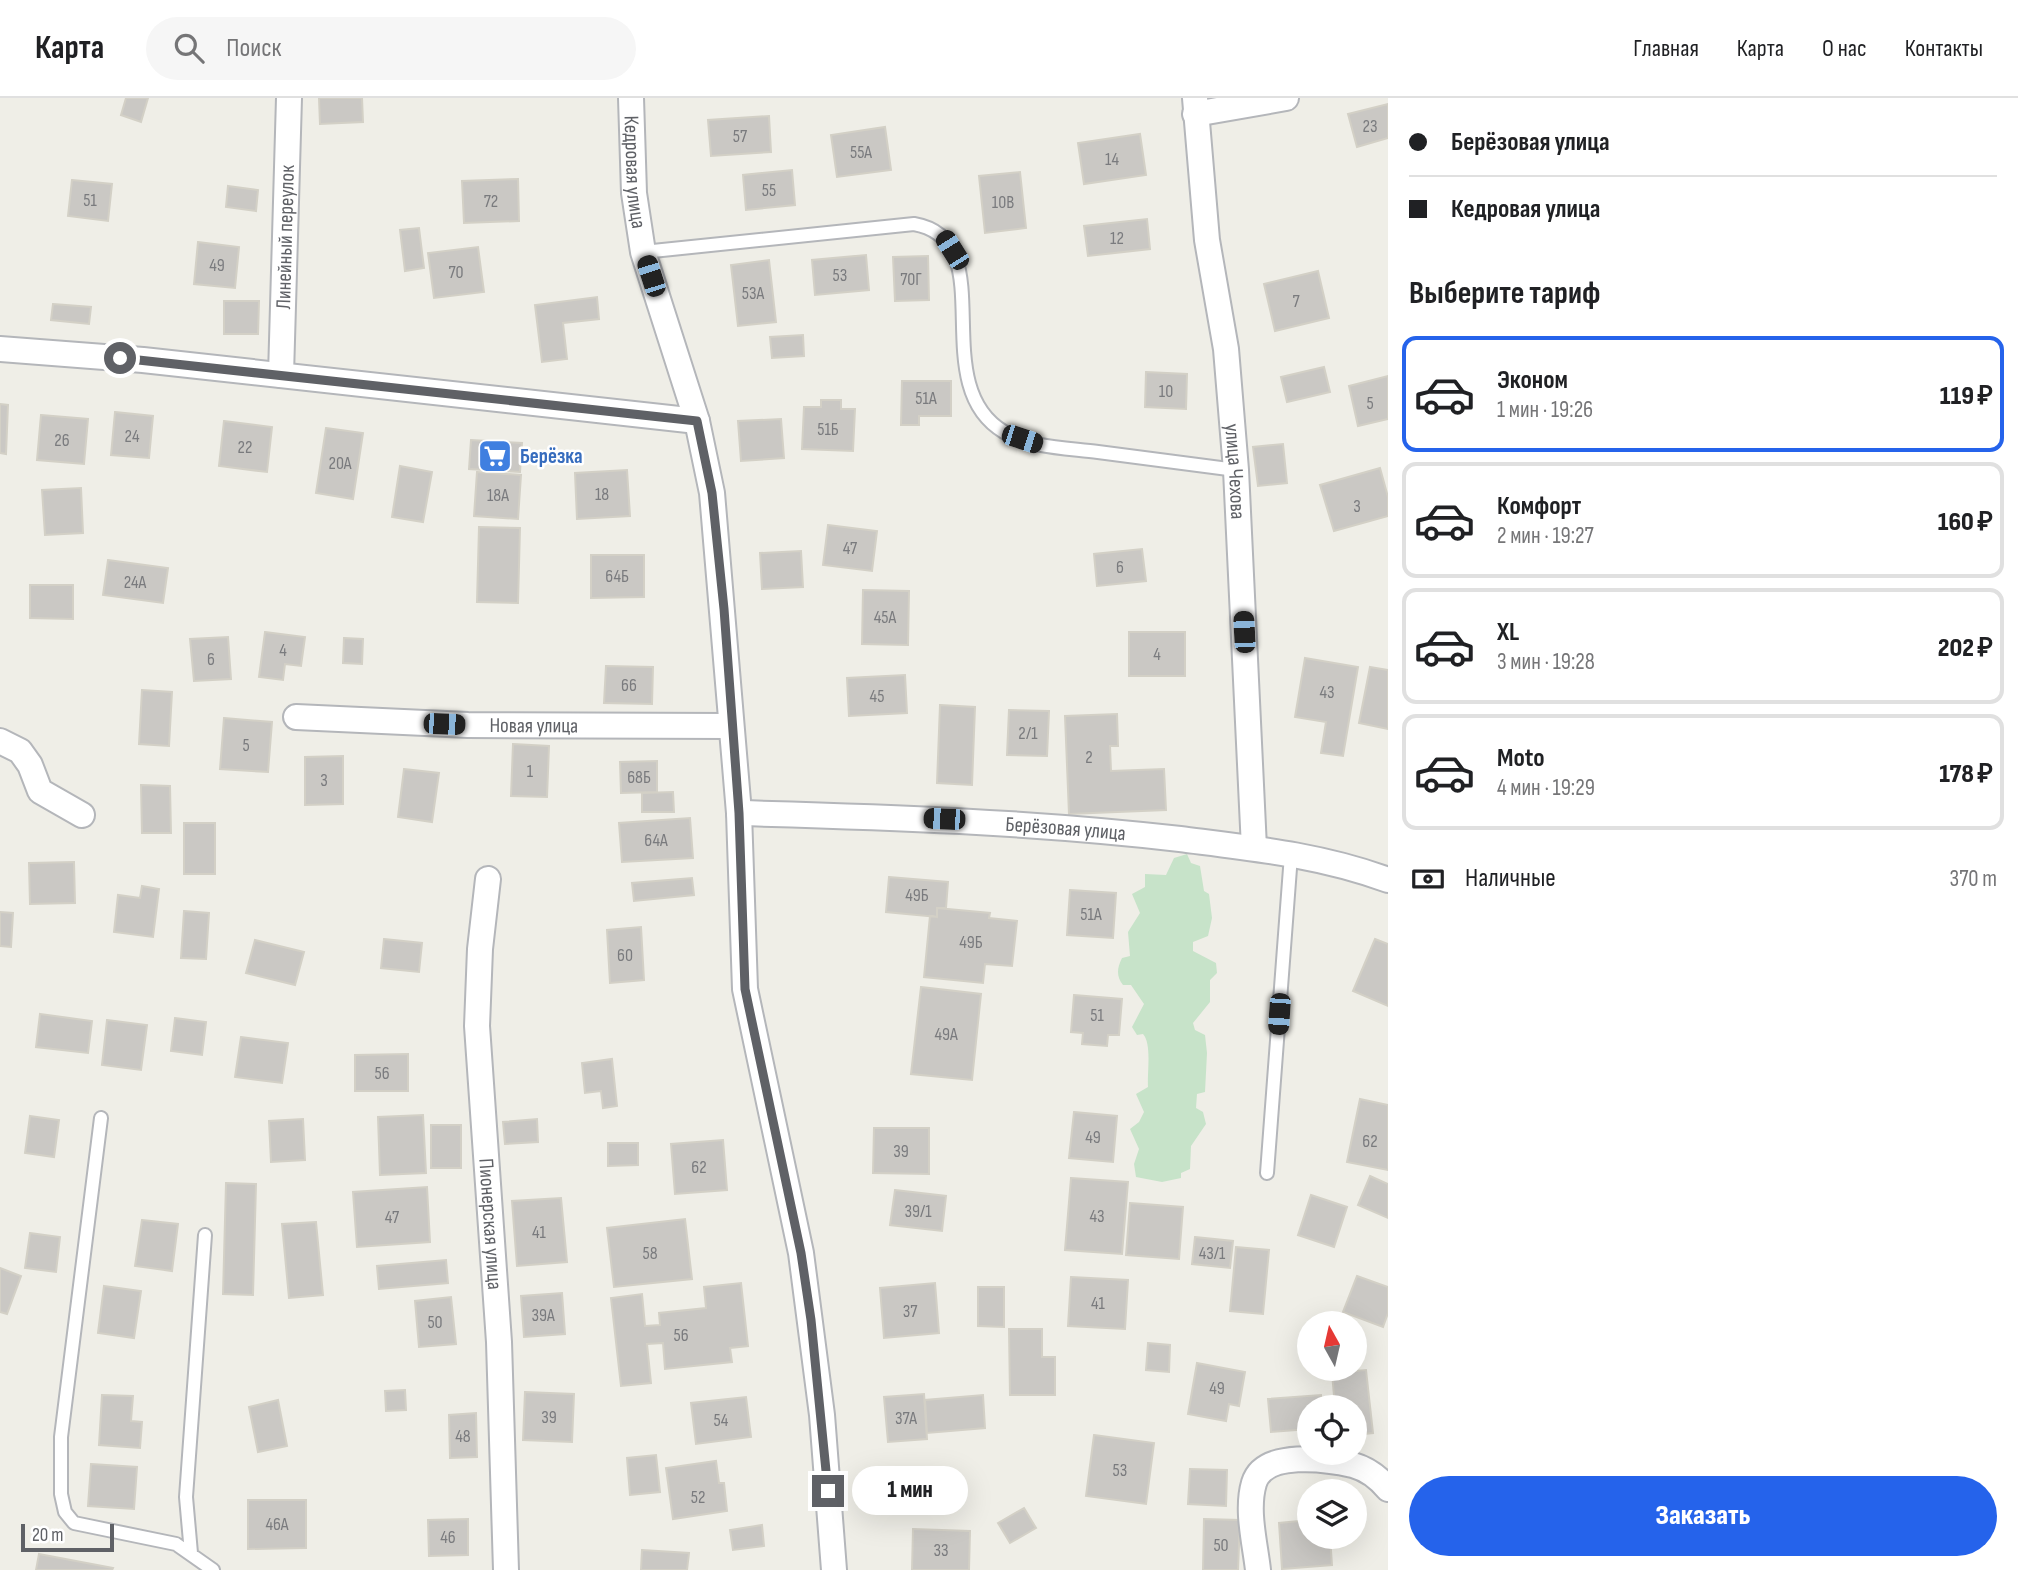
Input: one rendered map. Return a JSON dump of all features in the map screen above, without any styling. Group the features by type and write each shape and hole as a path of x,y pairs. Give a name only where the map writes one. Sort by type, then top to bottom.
{"street":[{"name":"Линейный переулок","path":"281,375 289,98"},
{"name":"Кедровая улица","path":"631,98 634,193 643,252 697,421 712,493 724,609 739,813 745,989 801,1253 822,1415 834,1570"},
{"path":"1195,106 1286,98"},
{"name":"улица Чехова","path":"1195,106 1207,240 1226,349 1236,470 1254,848"},
{"path":"0,349 143,360 697,421"},
{"name":"Новая улица","path":"296,717 468,725 731,726"},
{"path":"0,741 20,751 30,765 40,791 82,815"},
{"name":"Берёзовая улица","path":"739,813 944,819 1076,828 1254,848 1352,866 1388,880"},
{"name":"Пионерская улица","path":"488,879 480,949 477,1026 499,1342 506,1570"},
{"path":"1258,1570 1251,1503 1254,1481 1264,1468 1280,1461 1307,1459 1354,1465 1379,1478 1388,1489"}],"lane":[{"path":"643,252 914,224 929,227 943,235 960,268 967,386 974,402 985,416 1004,433 1040,445 1236,470"},
{"path":"1267,1173 1291,855"},
{"path":"101,1118 65,1387 59,1473 65,1512 74,1523 176,1544 213,1570"},
{"path":"191,1553 186,1497 205,1235"}],"green space":[{"path":"1187,854 1191,863 1200,866 1204,891 1209,894 1212,918 1208,936 1193,942 1193,951 1216,963 1217,973 1210,980 1210,1002 1193,1023 1195,1030 1205,1035 1205,1092 1197,1094 1196,1108 1203,1112 1206,1124 1191,1146 1190,1169 1181,1173 1181,1178 1162,1182 1136,1177 1134,1164 1139,1149 1130,1129 1139,1122 1144,1112 1136,1094 1148,1087 1148,1051 1143,1034 1137,1035 1132,1027 1144,1004 1131,985 1123,985 1118,972 1122,958 1130,956 1128,932 1140,913 1132,894 1145,887 1145,874 1166,875 1174,858"}],"building":[{"path":"126,98 148,98 141,122 121,115"},
{"path":"319,98 362,98 363,122 320,124"},
{"path":"1388,104 1388,138 1357,147 1348,114"},
{"path":"769,116 771,152 711,156 708,120"},
{"path":"885,127 891,170 837,177 831,135"},
{"path":"1140,134 1146,175 1084,184 1078,143"},
{"path":"792,170 795,205 746,210 743,175"},
{"path":"1020,172 1026,228 985,233 979,176"},
{"path":"518,179 519,221 464,223 462,181"},
{"path":"72,180 112,184 108,221 68,216"},
{"path":"228,186 258,190 256,211 226,207"},
{"path":"1147,219 1150,249 1088,256 1084,226"},
{"path":"419,228 424,268 405,271 400,230"},
{"path":"198,242 239,247 235,288 194,284"},
{"path":"478,247 484,292 434,298 428,253"},
{"path":"866,255 869,290 815,295 812,260"},
{"path":"928,256 929,300 895,301 893,257"},
{"path":"769,260 776,322 738,326 731,265"},
{"path":"1318,271 1329,318 1275,331 1264,284"},
{"path":"597,297 599,319 563,323 567,359 542,362 535,305"},
{"path":"224,301 259,301 258,334 224,334"},
{"path":"53,304 91,307 89,324 51,320"},
{"path":"803,335 804,356 772,358 770,337"},
{"path":"1324,367 1330,392 1287,402 1281,377"},
{"path":"1146,372 1187,374 1186,409 1145,407"},
{"path":"1388,376 1388,419 1358,426 1349,386"},
{"path":"902,381 951,381 951,416 919,416 919,425 901,425"},
{"path":"821,400 841,400 841,409 855,409 853,451 802,449 804,407 821,407"},
{"path":"0,404 8,405 6,454 0,453"},
{"path":"115,412 153,416 149,458 111,455"},
{"path":"41,415 88,419 84,464 37,460"},
{"path":"781,419 784,458 741,461 738,421"},
{"path":"224,421 272,427 267,472 219,466"},
{"path":"326,428 363,433 353,499 316,493"},
{"path":"471,440 522,443 520,472 469,469"},
{"path":"1283,444 1287,483 1258,486 1253,447"},
{"path":"400,466 432,472 423,522 392,517"},
{"path":"1380,468 1388,497 1388,516 1334,531 1320,485"},
{"path":"627,470 630,516 577,519 575,473"},
{"path":"477,472 521,475 518,519 474,516"},
{"path":"81,488 83,533 45,535 42,490"},
{"path":"828,525 877,531 872,571 823,565"},
{"path":"479,527 520,528 518,603 477,602"},
{"path":"1142,549 1146,581 1097,586 1094,554"},
{"path":"801,551 803,587 762,589 760,553"},
{"path":"591,555 644,555 644,597 591,598"},
{"path":"108,560 168,568 163,603 103,595"},
{"path":"30,585 73,585 73,619 30,618"},
{"path":"863,590 909,591 908,645 862,644"},
{"path":"265,632 305,637 301,666 285,664 283,680 259,677"},
{"path":"1129,632 1185,632 1185,676 1129,676"},
{"path":"228,637 231,679 194,681 190,639"},
{"path":"344,638 363,639 362,664 343,663"},
{"path":"1305,658 1358,667 1343,756 1321,753 1326,722 1295,717"},
{"path":"606,666 653,667 652,704 604,703"},
{"path":"1370,667 1388,670 1388,729 1359,723"},
{"path":"905,675 907,713 849,716 847,678"},
{"path":"142,690 172,692 169,746 139,744"},
{"path":"940,705 975,707 972,785 937,783"},
{"path":"1009,710 1049,711 1047,756 1007,755"},
{"path":"1117,714 1118,746 1110,746 1111,771 1164,769 1166,810 1069,814 1065,716"},
{"path":"224,718 272,722 268,772 220,769"},
{"path":"513,744 549,746 547,797 511,796"},
{"path":"343,756 343,804 305,805 305,757"},
{"path":"657,761 657,792 621,793 620,762"},
{"path":"404,769 439,773 432,822 398,817"},
{"path":"141,785 170,786 171,833 142,833"},
{"path":"673,792 674,812 642,812 642,793"},
{"path":"690,818 693,858 622,862 619,823"},
{"path":"184,823 215,823 215,874 184,874"},
{"path":"74,862 75,903 30,904 29,863"},
{"path":"889,877 948,882 946,908 937,908 937,917 886,912"},
{"path":"692,878 694,895 634,901 632,883"},
{"path":"142,886 159,889 153,937 114,932 118,895 140,898"},
{"path":"1070,890 1116,893 1113,938 1067,935"},
{"path":"937,908 990,913 989,918 1017,921 1012,966 985,964 983,983 924,977 930,916 937,917"},
{"path":"184,911 209,913 206,959 181,958"},
{"path":"0,912 13,913 11,947 0,946"},
{"path":"641,927 644,980 610,983 607,930"},
{"path":"384,939 422,943 419,972 381,968"},
{"path":"1375,939 1388,944 1388,1006 1353,991"},
{"path":"255,940 304,952 295,985 246,973"},
{"path":"921,987 981,994 972,1080 911,1074"},
{"path":"1074,995 1122,999 1119,1035 1108,1035 1107,1046 1082,1044 1083,1033 1071,1032"},
{"path":"40,1014 92,1021 88,1053 36,1047"},
{"path":"175,1018 206,1022 202,1055 171,1051"},
{"path":"107,1020 147,1025 141,1070 102,1065"},
{"path":"241,1037 288,1043 282,1083 235,1077"},
{"path":"408,1054 408,1091 355,1091 355,1055"},
{"path":"612,1059 617,1106 603,1108 601,1091 585,1093 582,1063"},
{"path":"1360,1099 1388,1105 1388,1170 1347,1162"},
{"path":"1074,1112 1117,1116 1113,1162 1069,1158"},
{"path":"423,1115 426,1173 380,1175 378,1117"},
{"path":"30,1116 59,1120 54,1157 25,1153"},
{"path":"303,1119 305,1160 271,1162 269,1121"},
{"path":"537,1119 538,1142 505,1144 503,1122"},
{"path":"431,1125 461,1125 461,1168 431,1168"},
{"path":"874,1128 929,1128 929,1174 873,1173"},
{"path":"723,1140 727,1190 675,1194 671,1144"},
{"path":"608,1143 638,1143 638,1165 608,1166"},
{"path":"1370,1176 1388,1184 1388,1218 1358,1205"},
{"path":"1071,1178 1128,1182 1122,1254 1065,1250"},
{"path":"226,1183 256,1184 253,1295 223,1294"},
{"path":"427,1187 430,1242 357,1247 353,1192"},
{"path":"895,1190 946,1196 942,1231 890,1225"},
{"path":"1311,1195 1347,1207 1334,1247 1298,1235"},
{"path":"561,1198 567,1262 517,1266 512,1201"},
{"path":"1130,1203 1183,1207 1179,1259 1126,1255"},
{"path":"685,1219 692,1279 614,1287 607,1228"},
{"path":"142,1220 178,1224 172,1271 135,1266"},
{"path":"316,1222 323,1295 289,1298 282,1224"},
{"path":"30,1233 60,1237 56,1272 25,1268"},
{"path":"1195,1237 1233,1241 1230,1268 1192,1264"},
{"path":"1236,1247 1269,1250 1263,1314 1230,1311"},
{"path":"446,1260 448,1283 379,1289 377,1266"},
{"path":"0,1268 21,1276 7,1314 0,1312"},
{"path":"1357,1276 1388,1287 1388,1313 1383,1327 1367,1321 1367,1311 1343,1311"},
{"path":"1071,1277 1128,1280 1125,1329 1068,1326"},
{"path":"741,1283 748,1346 730,1348 732,1362 665,1369 663,1343 647,1344 651,1383 621,1386 611,1298 642,1294 645,1326 660,1325 659,1313 706,1308 704,1287"},
{"path":"935,1283 939,1333 884,1338 880,1288"},
{"path":"104,1286 141,1291 134,1338 98,1333"},
{"path":"978,1287 1004,1287 1004,1327 978,1326"},
{"path":"562,1293 565,1334 524,1337 521,1296"},
{"path":"451,1297 456,1344 419,1347 415,1301"},
{"path":"1009,1329 1042,1329 1042,1357 1055,1357 1055,1395 1010,1395"},
{"path":"1148,1343 1170,1345 1169,1372 1146,1370"},
{"path":"1197,1363 1245,1372 1239,1406 1229,1404 1226,1421 1188,1414"},
{"path":"1367,1379 1373,1433 1367,1434 1367,1395 1334,1395 1333,1381"},
{"path":"405,1390 406,1410 386,1411 385,1391"},
{"path":"525,1392 574,1394 572,1442 523,1440"},
{"path":"924,1394 927,1439 888,1442 884,1397"},
{"path":"102,1395 133,1396 131,1421 142,1422 140,1448 99,1445"},
{"path":"983,1395 985,1428 927,1433 925,1400"},
{"path":"746,1397 751,1437 696,1444 691,1403"},
{"path":"1297,1397 1297,1430 1271,1432 1268,1399"},
{"path":"278,1400 287,1446 258,1452 249,1407"},
{"path":"476,1413 477,1457 450,1458 449,1415"},
{"path":"1094,1435 1154,1443 1146,1504 1086,1496"},
{"path":"656,1455 660,1492 630,1495 627,1458"},
{"path":"716,1461 719,1483 724,1483 727,1511 673,1519 666,1468"},
{"path":"91,1464 137,1467 134,1509 88,1506"},
{"path":"1190,1469 1227,1470 1226,1506 1188,1504"},
{"path":"248,1500 306,1500 306,1548 248,1549"},
{"path":"1024,1508 1036,1528 1010,1543 998,1523"},
{"path":"468,1519 468,1555 429,1556 428,1520"},
{"path":"1204,1519 1240,1520 1238,1570 1203,1570"},
{"path":"1297,1521 1297,1549 1331,1549 1332,1565 1282,1569 1279,1523"},
{"path":"762,1525 764,1546 733,1550 730,1530"},
{"path":"913,1529 970,1531 969,1570 912,1570"},
{"path":"642,1550 689,1553 687,1570 641,1570"},
{"path":"39,1554 113,1568 36,1570"}],"place":[{"name":"Берёзка","path":"495,456"}],"route":[{"path":"120,358 697,421 712,493 724,609 739,813 745,989 755,1048 774,1119 801,1253 822,1415 828,1491"}]}
